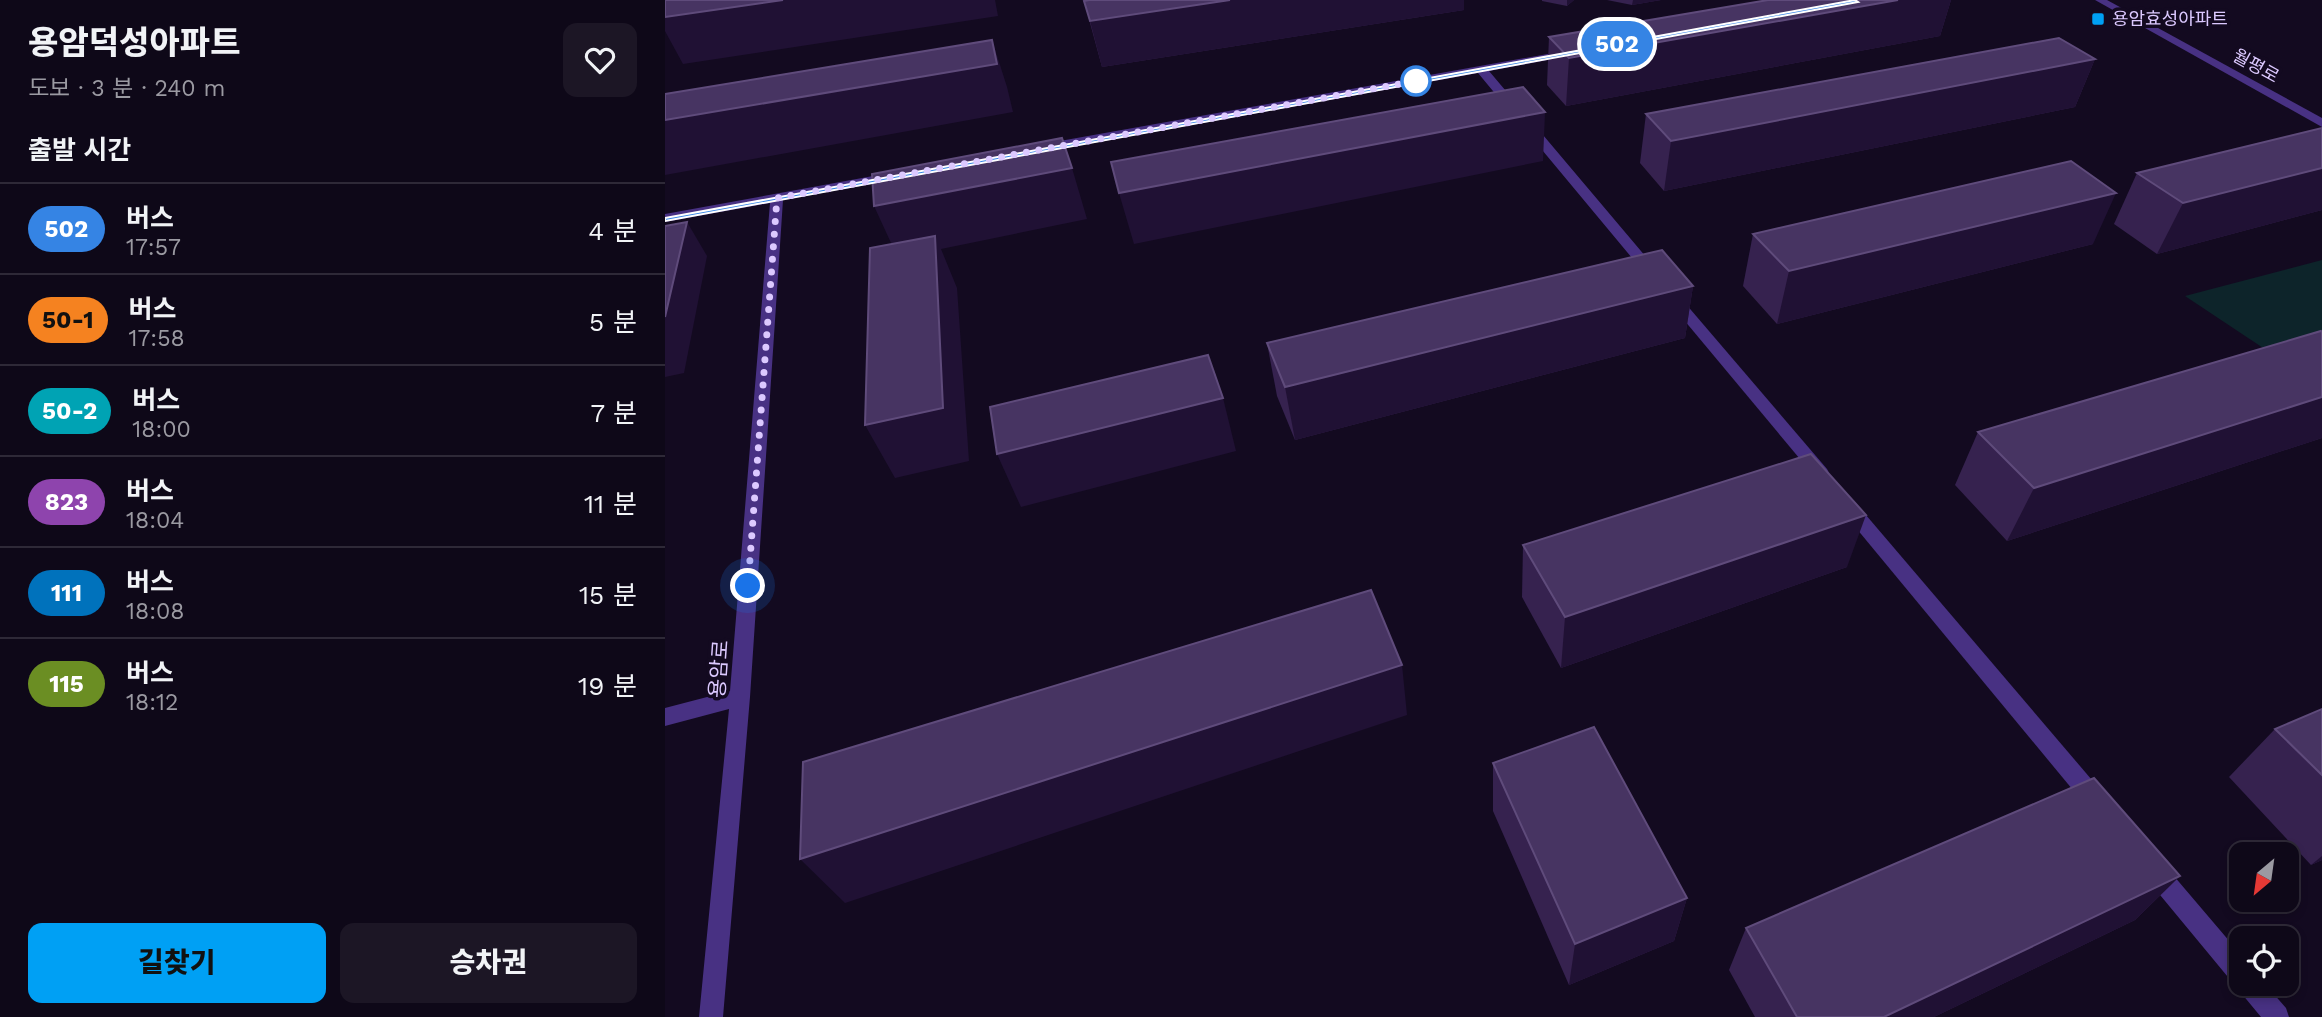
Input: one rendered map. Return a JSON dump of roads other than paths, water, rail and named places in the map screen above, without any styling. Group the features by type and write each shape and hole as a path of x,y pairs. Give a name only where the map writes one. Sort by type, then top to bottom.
{"street":[{"name":"월평로","path":"2100,0 2322,123"},
{"path":"1024,152 1588,49"},
{"path":"1481,69 2108,815"},
{"path":"665,218 914,172"},
{"name":"용암로","path":"711,1017 740,697 777,198"},
{"path":"665,718 740,697"},
{"path":"2143,857 2229,960"},
{"path":"2259,996 2277,1017"}],"place":[{"name":"용암효성아파트","path":"2098,19"}]}
